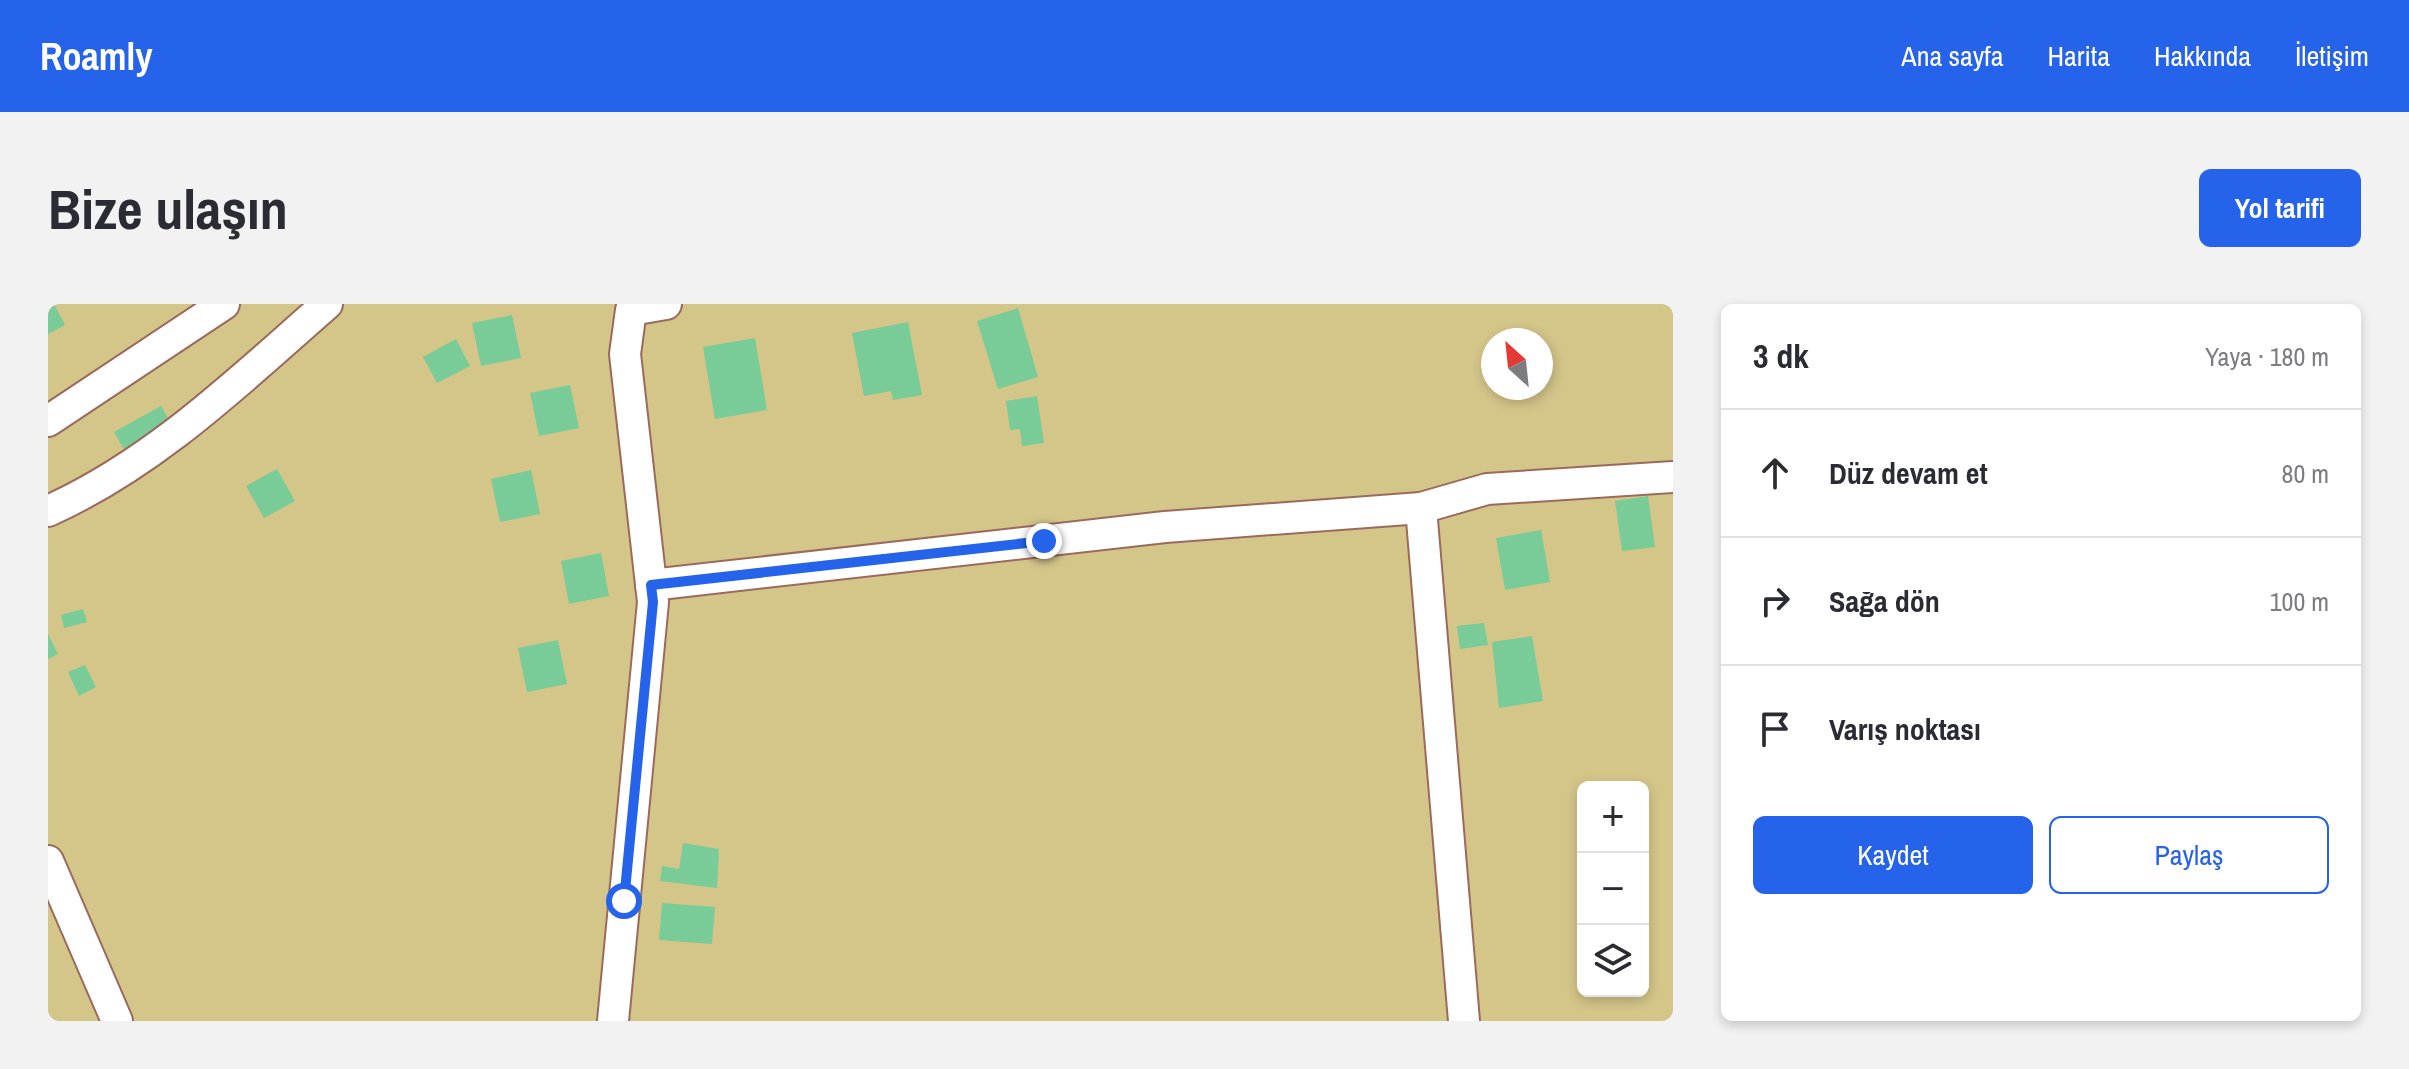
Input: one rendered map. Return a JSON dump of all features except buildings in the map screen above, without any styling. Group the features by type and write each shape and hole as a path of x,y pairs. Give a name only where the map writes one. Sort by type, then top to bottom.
{"street":[{"path":"48,421 224,304"},
{"path":"48,511 94,490 180,431 327,304"},
{"path":"613,1021 653,602 625,354 631,310 666,304"},
{"path":"651,585 1165,527 1421,508 1487,489 1673,477"},
{"path":"1421,508 1464,1021"},
{"path":"48,861 117,1021"}],"shaded area":[{"path":"48,304 1673,304 1673,1021 48,1021"}],"route":[{"path":"624,901 653,602 651,585 1044,541"}]}
